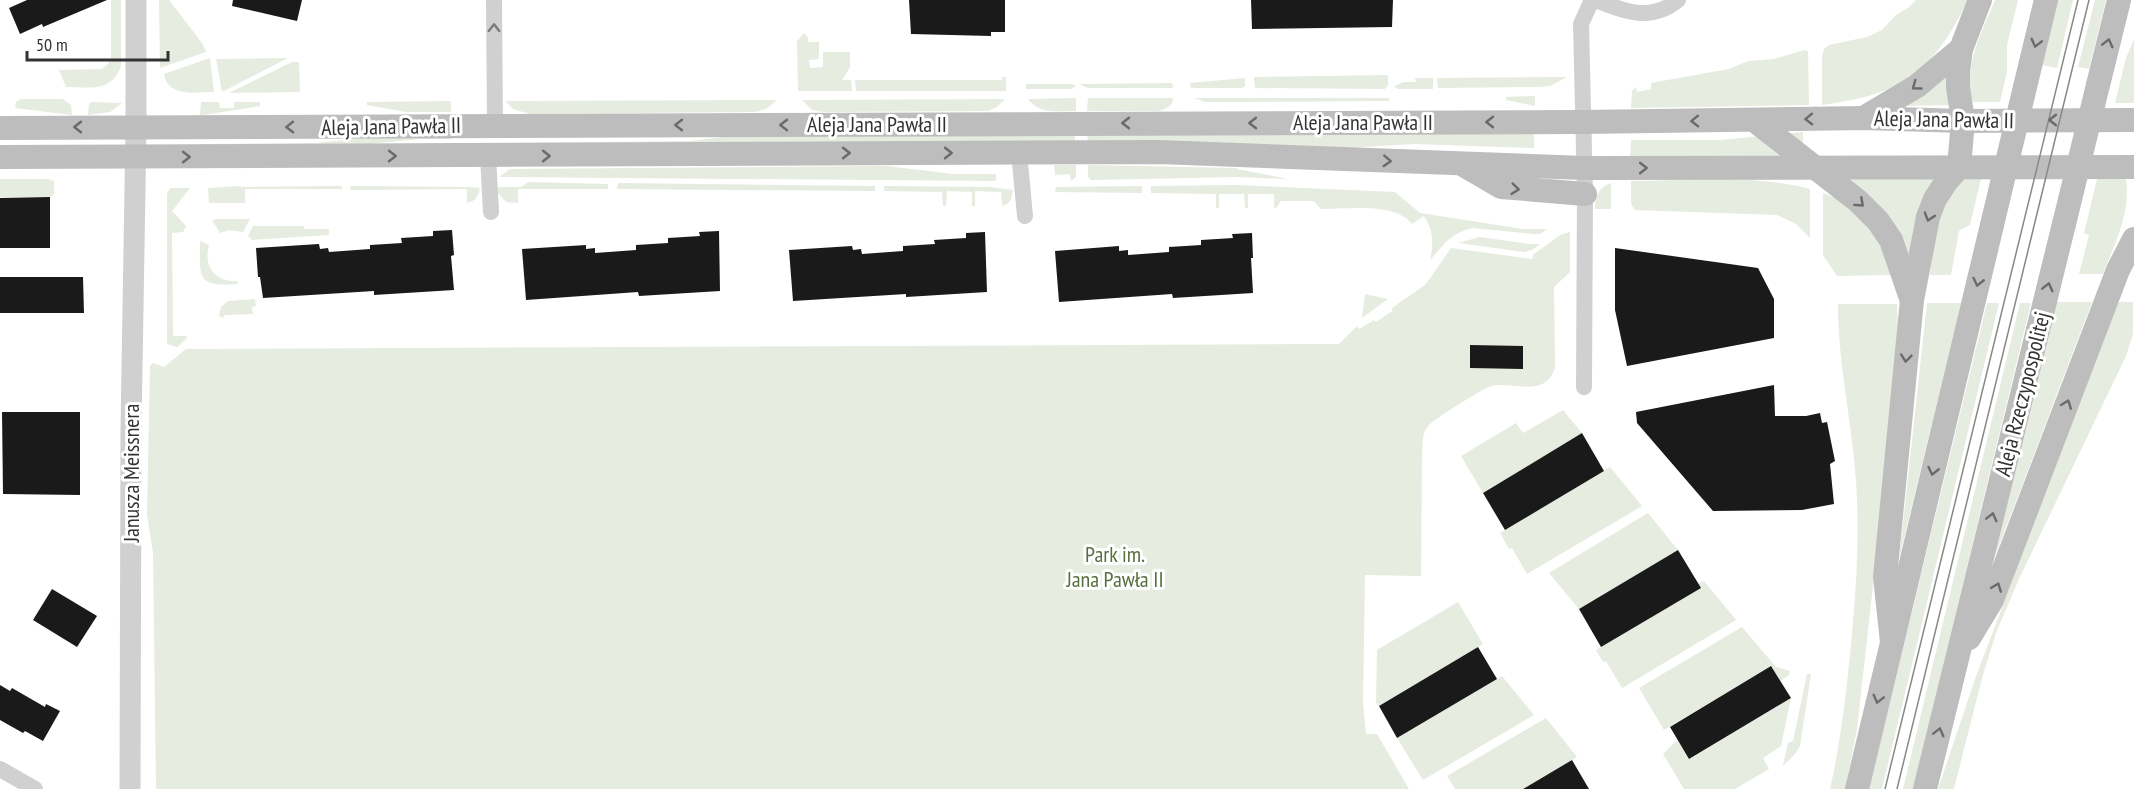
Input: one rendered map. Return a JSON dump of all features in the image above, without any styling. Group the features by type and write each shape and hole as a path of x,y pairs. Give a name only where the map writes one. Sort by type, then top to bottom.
{"main road":[{"path":"1892,642 1885,578 1912,300 1928,217 1935,199 1959,167 1964,121 1958,87 1961,49 1980,0"},
{"path":"1857,789 2046,0"},
{"name":"Aleja Rzeczypospolitej","path":"1925,789 2119,0"},
{"path":"1864,118 1917,86 1961,49"},
{"name":"Aleja Jana Pawła II","path":"0,128 1583,122 1864,118 1964,121 2134,120"},
{"path":"1754,120 1858,201 1878,220 1891,240 1912,300"},
{"path":"488,156 495,126"},
{"name":"Aleja Jana Pawła II","path":"0,157 1158,152 1585,168 2134,167"},
{"path":"1463,165 1501,187 1585,194"},
{"path":"1958,655 1992,600 2118,270 2134,240"}],"street":[{"name":"Janusza Meissnera","path":"130,789 136,0"},
{"path":"494,0 495,126"},
{"path":"1584,387 1585,168 1581,24 1594,0 1622,11 1642,14 1665,10 1678,0"},
{"path":"1019,152 1025,216"},
{"path":"488,156 491,212"},
{"path":"0,769 35,789"}],"green space":[{"path":"111,0 121,0 121,66 117,75 106,85 99,87 66,87 59,70 102,69 108,64 111,57"},
{"path":"159,0 169,0 202,43 206,52 160,68"},
{"path":"1916,0 1968,0 1941,46 1912,76 1874,94 1822,105 1824,49 1829,45 1867,37 1882,30 1896,15"},
{"path":"1995,0 2018,0 2007,45 2007,72 2000,102 1973,102 1970,89 1972,63 1979,37"},
{"path":"2058,0 2073,0 2057,68 2042,65"},
{"path":"2095,0 2106,0 2089,69 2078,67"},
{"path":"804,33 808,42 819,42 819,59 809,60 810,68 823,67 823,52 850,52 850,67 842,80 851,80 852,91 798,91 797,41"},
{"path":"2134,39 2134,103 2115,103 2126,58"},
{"path":"1808,51 1809,105 1631,108 1632,91 1636,87 1637,92 1651,89 1651,83 1729,69 1748,61 1774,59"},
{"path":"210,58 214,92 184,92 171,87 167,82 164,74"},
{"path":"288,58 222,92 216,59"},
{"path":"292,62 299,62 300,91 298,92 229,93"},
{"path":"1948,73 1953,105 1900,106"},
{"path":"1388,75 1388,85 1385,89 1255,88 1254,77"},
{"path":"1002,77 1006,77 1006,91 856,91 855,80 1002,80"},
{"path":"1567,77 1550,86 1438,88 1437,78"},
{"path":"1245,78 1245,86 1242,88 1191,88 1190,83"},
{"path":"1415,78 1433,78 1433,89 1398,89 1394,86 1404,82 1416,82"},
{"path":"1172,83 1173,88 1088,88 1079,84"},
{"path":"1026,84 1076,85 1072,89 1026,89"},
{"path":"1535,96 1535,106 1506,100 1506,97"},
{"path":"1076,98 1076,111 1044,110 1028,99"},
{"path":"1088,98 1173,98 1173,101 1167,108 1159,111 1087,111"},
{"path":"1194,98 1389,98 1389,101 1205,102"},
{"path":"21,99 63,99 71,105 72,115 15,108 16,102"},
{"path":"1005,99 997,107 988,111 823,112 812,110 802,100"},
{"path":"777,100 766,109 755,112 530,114 513,109 506,101"},
{"path":"451,101 451,112 406,112 367,105 367,102"},
{"path":"91,102 122,103 110,112 88,115"},
{"path":"201,102 219,102 220,108 234,108 234,102 260,102 260,106 200,115"},
{"path":"1534,132 1534,148 1412,144 1348,148 1088,142 1087,134"},
{"path":"1803,132 1803,156 1630,158 1631,140 1720,140"},
{"path":"450,134 451,139 419,139 330,148 199,149 199,144 316,143 396,135"},
{"path":"749,134 1075,134 1075,141 516,143 689,141"},
{"path":"1054,165 1076,165 1076,177 1071,181 1070,174 1055,175"},
{"path":"1088,165 1237,168 1288,179 1236,177 1091,180 1088,177"},
{"path":"887,166 953,174 996,174 996,181 499,177 510,169"},
{"path":"0,179 48,179 54,181 54,194 49,197 0,197"},
{"path":"1936,179 1910,258 1899,230 1840,180"},
{"path":"1981,179 1970,225 1959,231 1951,275 1930,275 1938,219 1957,180"},
{"path":"2097,179 2126,179 2124,215 2103,274 2079,274 2089,235 2084,233"},
{"path":"1631,181 1766,181 1810,189 1810,238 1796,224 1777,215 1635,210 1631,204"},
{"path":"528,182 608,184 608,189 518,189 518,203 506,202 498,193 497,187 521,187"},
{"path":"618,183 875,186 875,191 617,189"},
{"path":"1611,183 1611,209 1595,209 1598,193"},
{"path":"1237,185 1395,192 1420,213 1523,229 1547,229 1540,234 1534,234 1472,228 1452,237 1430,260 1432,237 1424,216 1412,224 1395,212 1370,208 1321,209 1314,201 1281,201 1274,208 1274,194 1248,194 1248,208 1245,208 1244,194 1219,194 1219,208 1216,208 1216,194 1151,193 1151,186"},
{"path":"342,186 342,189 245,189 245,203 209,203 208,188"},
{"path":"350,186 480,188 476,198 467,203 467,189 351,190"},
{"path":"884,186 990,187 1013,190 1011,200 1002,206 1001,192 975,191 975,206 972,206 972,192 947,191 946,206 943,206 942,192 884,191"},
{"path":"1142,186 1142,193 1055,192 1056,187"},
{"path":"170,188 190,188 172,211 186,226 183,232 172,233 173,336 187,336 177,347 167,344 167,194"},
{"path":"1823,193 1838,199 1875,232 1893,275 1837,276 1823,255"},
{"path":"250,219 243,232 229,230 220,233 212,220"},
{"path":"253,226 304,226 304,229 329,229 329,235 252,240 248,236"},
{"name":"Park im. Jana Pawła II","path":"1570,232 1570,272 1554,287 1555,367 1550,377 1544,383 1535,386 1497,385 1489,387 1429,425 1424,434 1422,452 1421,576 1365,575 1363,703 1366,734 1377,734 1409,789 156,789 153,553 147,514 150,366 153,363 164,367 186,349 1339,344 1357,326 1359,329 1374,320 1376,322 1426,284 1451,248 1532,259 1534,254 1560,235"},
{"path":"1480,237 1540,244 1524,252 1458,243"},
{"path":"200,241 209,245 209,266 217,276 229,281 237,281 238,284 214,284 203,278 200,264"},
{"path":"1365,294 1388,299 1362,318"},
{"path":"255,299 256,306 252,307 253,314 224,315 223,318 219,316 221,307 228,301"},
{"path":"2056,302 2092,302 1991,567"},
{"path":"2118,302 2133,302 2133,334 2126,356 2019,579 1996,633 1982,678 1954,789 1938,789 1975,679"},
{"path":"1927,303 1961,303 1899,559"},
{"path":"1987,303 1999,303 1882,789 1869,789"},
{"path":"2020,303 2031,303 1913,789 1903,789"},
{"path":"1838,304 1897,304 1898,332 1857,729 1845,789 1830,789 1847,681 1857,543 1856,481 1840,349"},
{"path":"1563,410 1582,433 1483,493 1461,456 1516,423 1523,433"},
{"path":"1610,467 1642,506 1527,574 1500,533"},
{"path":"1648,513 1678,550 1579,609 1549,573"},
{"path":"1704,581 1736,620 1622,688 1606,661 1603,662 1596,650 1700,588 1698,584"},
{"path":"1458,602 1483,644 1379,706 1376,703 1377,650"},
{"path":"1742,627 1776,667 1790,671 1789,675 1780,681 1771,666 1664,730 1639,688"},
{"path":"1807,674 1811,674 1800,746 1783,766 1788,743 1793,741"},
{"path":"1502,676 1534,715 1423,780 1397,738"},
{"path":"1791,698 1781,746 1763,758 1769,769 1735,789 1684,789 1663,754 1677,740 1690,759"},
{"path":"1546,718 1577,757 1523,789 1455,789 1447,776"}],"building":[{"path":"27,0 107,0 43,27 42,24 20,34 9,8"},
{"path":"233,0 302,0 297,21 232,6"},
{"path":"909,0 1005,0 1005,32 991,32 991,36 911,34"},
{"path":"1251,0 1393,0 1392,27 1252,29"},
{"path":"50,197 50,248 0,248 0,198"},
{"path":"452,230 454,255 451,256 454,290 374,295 374,291 263,298 260,277 258,277 256,248 319,244 320,249 328,248 329,252 370,249 370,245 402,243 401,238 433,236 433,231"},
{"path":"719,231 720,291 639,296 638,292 526,300 522,249 586,245 586,249 595,248 595,253 636,250 636,245 668,243 668,238 700,236 699,232"},
{"path":"985,232 987,292 793,301 789,250 852,246 853,250 861,249 862,254 903,251 903,246 935,244 934,240 966,238 966,233"},
{"path":"1252,233 1253,293 1173,298 1172,294 1059,302 1055,251 1119,246 1119,251 1128,250 1128,255 1169,252 1169,247 1201,245 1201,240 1233,238 1232,234"},
{"path":"1615,248 1758,268 1774,299 1774,338 1627,366 1615,310"},
{"path":"0,277 83,277 84,313 0,313"},
{"path":"1470,345 1523,346 1523,369 1470,368"},
{"path":"1774,385 1775,416 1806,416 1820,413 1822,423 1827,422 1835,461 1830,464 1834,504 1802,510 1713,511 1637,423 1636,412"},
{"path":"2,412 80,412 80,495 3,494"},
{"path":"1582,433 1604,471 1505,530 1483,493"},
{"path":"1678,550 1701,588 1601,647 1579,609"},
{"path":"52,589 97,616 77,647 33,620"},
{"path":"1478,647 1497,679 1397,738 1379,706"},
{"path":"1771,666 1791,698 1689,759 1670,727"},
{"path":"0,685 10,691 12,688 45,707 46,704 60,711 43,741 0,720"},
{"path":"1572,760 1589,789 1523,789"}],"tram line":[{"path":"1885,789 2078,0"},
{"path":"1897,789 2089,0"}]}
